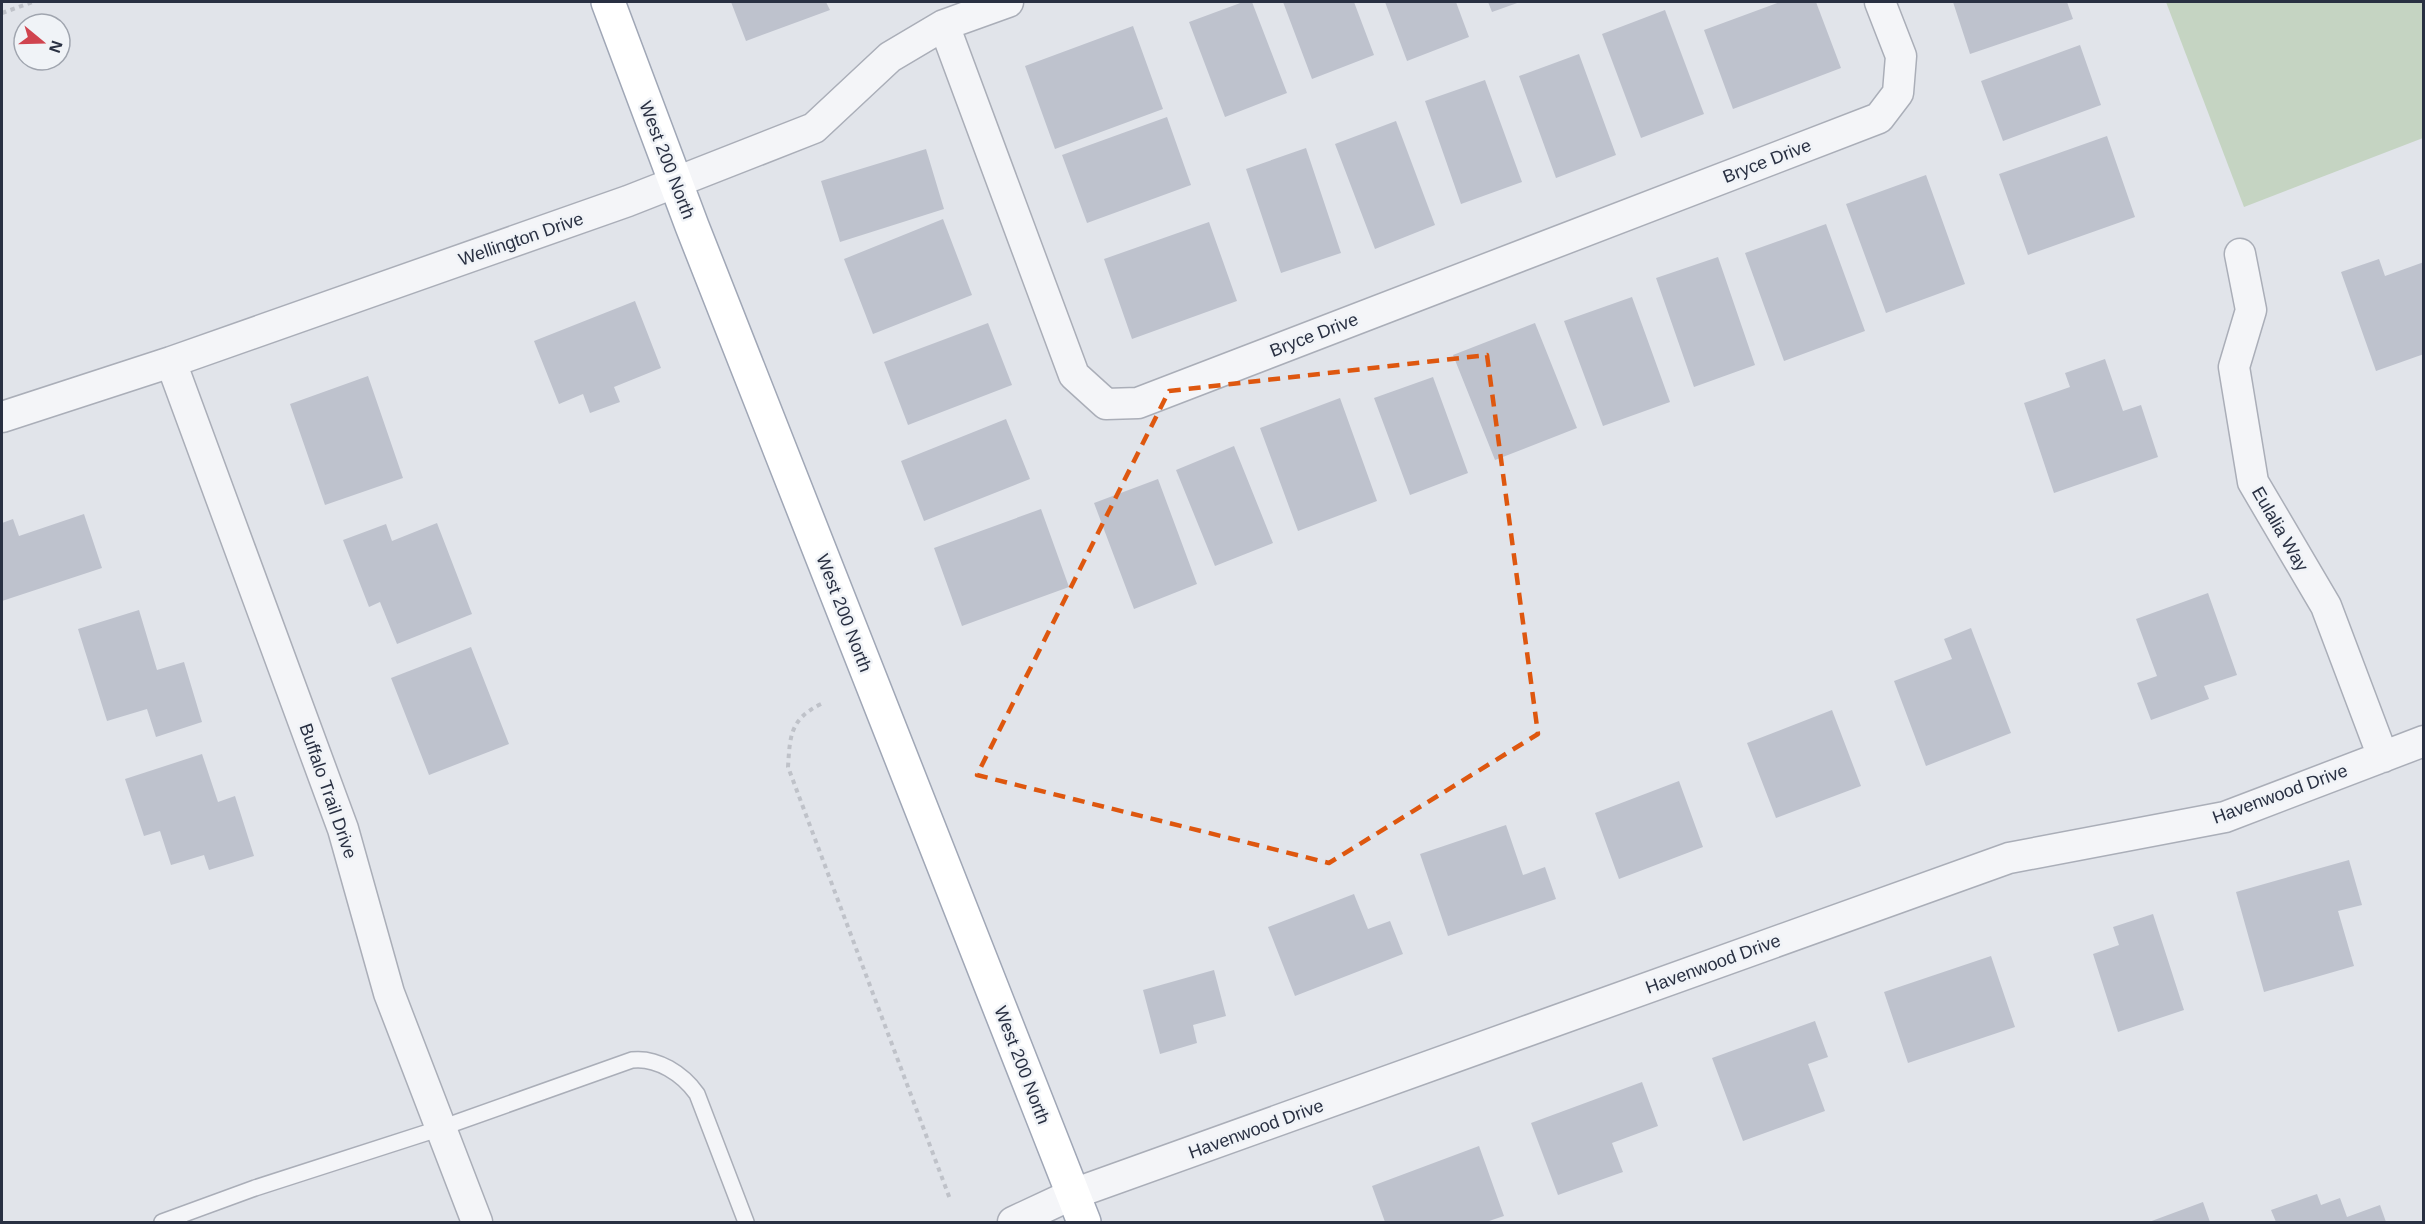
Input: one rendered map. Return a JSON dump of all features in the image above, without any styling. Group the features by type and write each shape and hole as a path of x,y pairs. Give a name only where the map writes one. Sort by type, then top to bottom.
{"main road":[{"name":"West 200 North","path":"608,2 676,184 1078,1208"}],"street":[{"name":"Wellington Drive","path":"2,417 171,362 676,184 814,129 890,57 944,25 1008,2"},
{"name":"Bryce Drive","path":"944,25 1074,375 1106,404 1138,403 1879,118 1898,93 1900,56 1880,2"},
{"name":"Eulalia Way","path":"2240,254 2252,310 2234,367 2253,482 2326,606 2383,757"},
{"name":"Buffalo Trail Drive","path":"171,362 343,829 389,993 477,1222"},
{"name":"Havenwood Drive","path":"1013,1222 1078,1208 2009,858 2225,817 2424,741"}],"lane":[{"path":"162,1222 255,1188 441,1128 632,1060 644,1059 689,1082 697,1094 746,1222"}],"path":[{"path":"2,13 33,2"},
{"path":"820,704 804,712 790,736 788,767 950,1199"}],"highlighted area":[{"path":"1487,355 1538,734 1329,863 977,775 1169,391"}],"green space":[{"path":"2166,2 2423,2 2423,138 2244,207"}],"building":[{"path":"731,2 826,2 830,10 746,41"},
{"path":"1243,2 1252,2 1287,93 1225,117 1189,22"},
{"path":"1283,2 1354,2 1374,55 1312,79"},
{"path":"1385,2 1456,2 1469,37 1407,61"},
{"path":"1488,2 1520,2 1492,12"},
{"path":"1780,2 1816,2 1841,68 1733,109 1704,30"},
{"path":"1953,2 2067,2 2073,19 1970,54"},
{"path":"1665,10 1704,114 1641,138 1602,34"},
{"path":"1133,26 1163,109 1055,149 1025,66"},
{"path":"2080,45 2101,105 2003,141 1981,81"},
{"path":"1579,54 1616,155 1556,178 1519,76"},
{"path":"1485,80 1522,182 1461,204 1425,101"},
{"path":"1167,117 1191,185 1087,223 1062,155"},
{"path":"1396,121 1435,225 1375,249 1335,144"},
{"path":"2107,136 2135,217 2028,255 1999,174"},
{"path":"1306,148 1341,253 1281,273 1246,169"},
{"path":"926,149 944,209 840,242 821,181"},
{"path":"1926,175 1965,284 1886,313 1846,204"},
{"path":"943,219 972,295 873,334 844,259"},
{"path":"1209,222 1237,301 1132,339 1104,259"},
{"path":"1826,224 1865,331 1784,361 1745,253"},
{"path":"1718,257 1755,365 1694,387 1656,278"},
{"path":"2379,259 2385,276 2424,262 2424,354 2376,371 2341,272"},
{"path":"1632,297 1670,402 1603,426 1564,321"},
{"path":"635,301 661,368 614,387 620,402 590,413 583,394 559,404 534,341"},
{"path":"988,323 1012,385 908,425 884,362"},
{"path":"1535,323 1577,428 1495,460 1453,355"},
{"path":"2105,359 2123,411 2141,405 2158,457 2054,493 2024,403 2070,387 2065,373"},
{"path":"368,376 403,478 325,505 290,404"},
{"path":"1433,377 1468,473 1410,495 1374,398"},
{"path":"1340,398 1377,501 1298,531 1260,428"},
{"path":"1006,419 1030,479 924,521 901,461"},
{"path":"1234,446 1273,543 1215,566 1176,470"},
{"path":"1158,479 1197,584 1134,609 1094,503"},
{"path":"1041,509 1069,587 962,626 934,548"},
{"path":"84,514 102,568 2,601 2,523 13,519 19,536"},
{"path":"437,523 472,614 397,644 380,602 369,607 343,540 386,524 392,541"},
{"path":"2208,593 2237,675 2204,686 2209,699 2151,720 2137,683 2157,676 2136,619"},
{"path":"139,610 157,670 184,662 202,722 156,737 147,709 107,721 78,629"},
{"path":"1971,628 2011,733 1926,766 1894,681 1952,659 1944,639"},
{"path":"471,647 509,744 429,775 391,678"},
{"path":"1832,710 1861,786 1776,818 1747,743"},
{"path":"202,754 218,802 235,796 254,856 209,870 204,855 171,865 160,831 144,836 125,779"},
{"path":"1679,781 1703,847 1619,879 1595,813"},
{"path":"1506,825 1523,875 1545,867 1556,899 1448,936 1420,854"},
{"path":"2349,860 2362,905 2338,911 2354,966 2264,992 2236,892"},
{"path":"1354,894 1368,929 1390,921 1403,954 1295,996 1268,927"},
{"path":"2153,914 2184,1010 2118,1032 2093,954 2119,945 2113,927"},
{"path":"1991,956 2015,1027 1908,1063 1884,992"},
{"path":"1214,970 1226,1016 1193,1025 1197,1043 1160,1054 1143,990"},
{"path":"1815,1021 1828,1057 1808,1064 1825,1111 1743,1141 1712,1058"},
{"path":"1642,1082 1658,1126 1612,1143 1623,1172 1558,1195 1531,1123"},
{"path":"1479,1146 1504,1216 1486,1222 1385,1222 1372,1186"},
{"path":"2317,1194 2321,1205 2340,1198 2347,1217 2380,1205 2386,1222 2276,1222 2271,1210"},
{"path":"2203,1202 2210,1222 2149,1222"}]}
